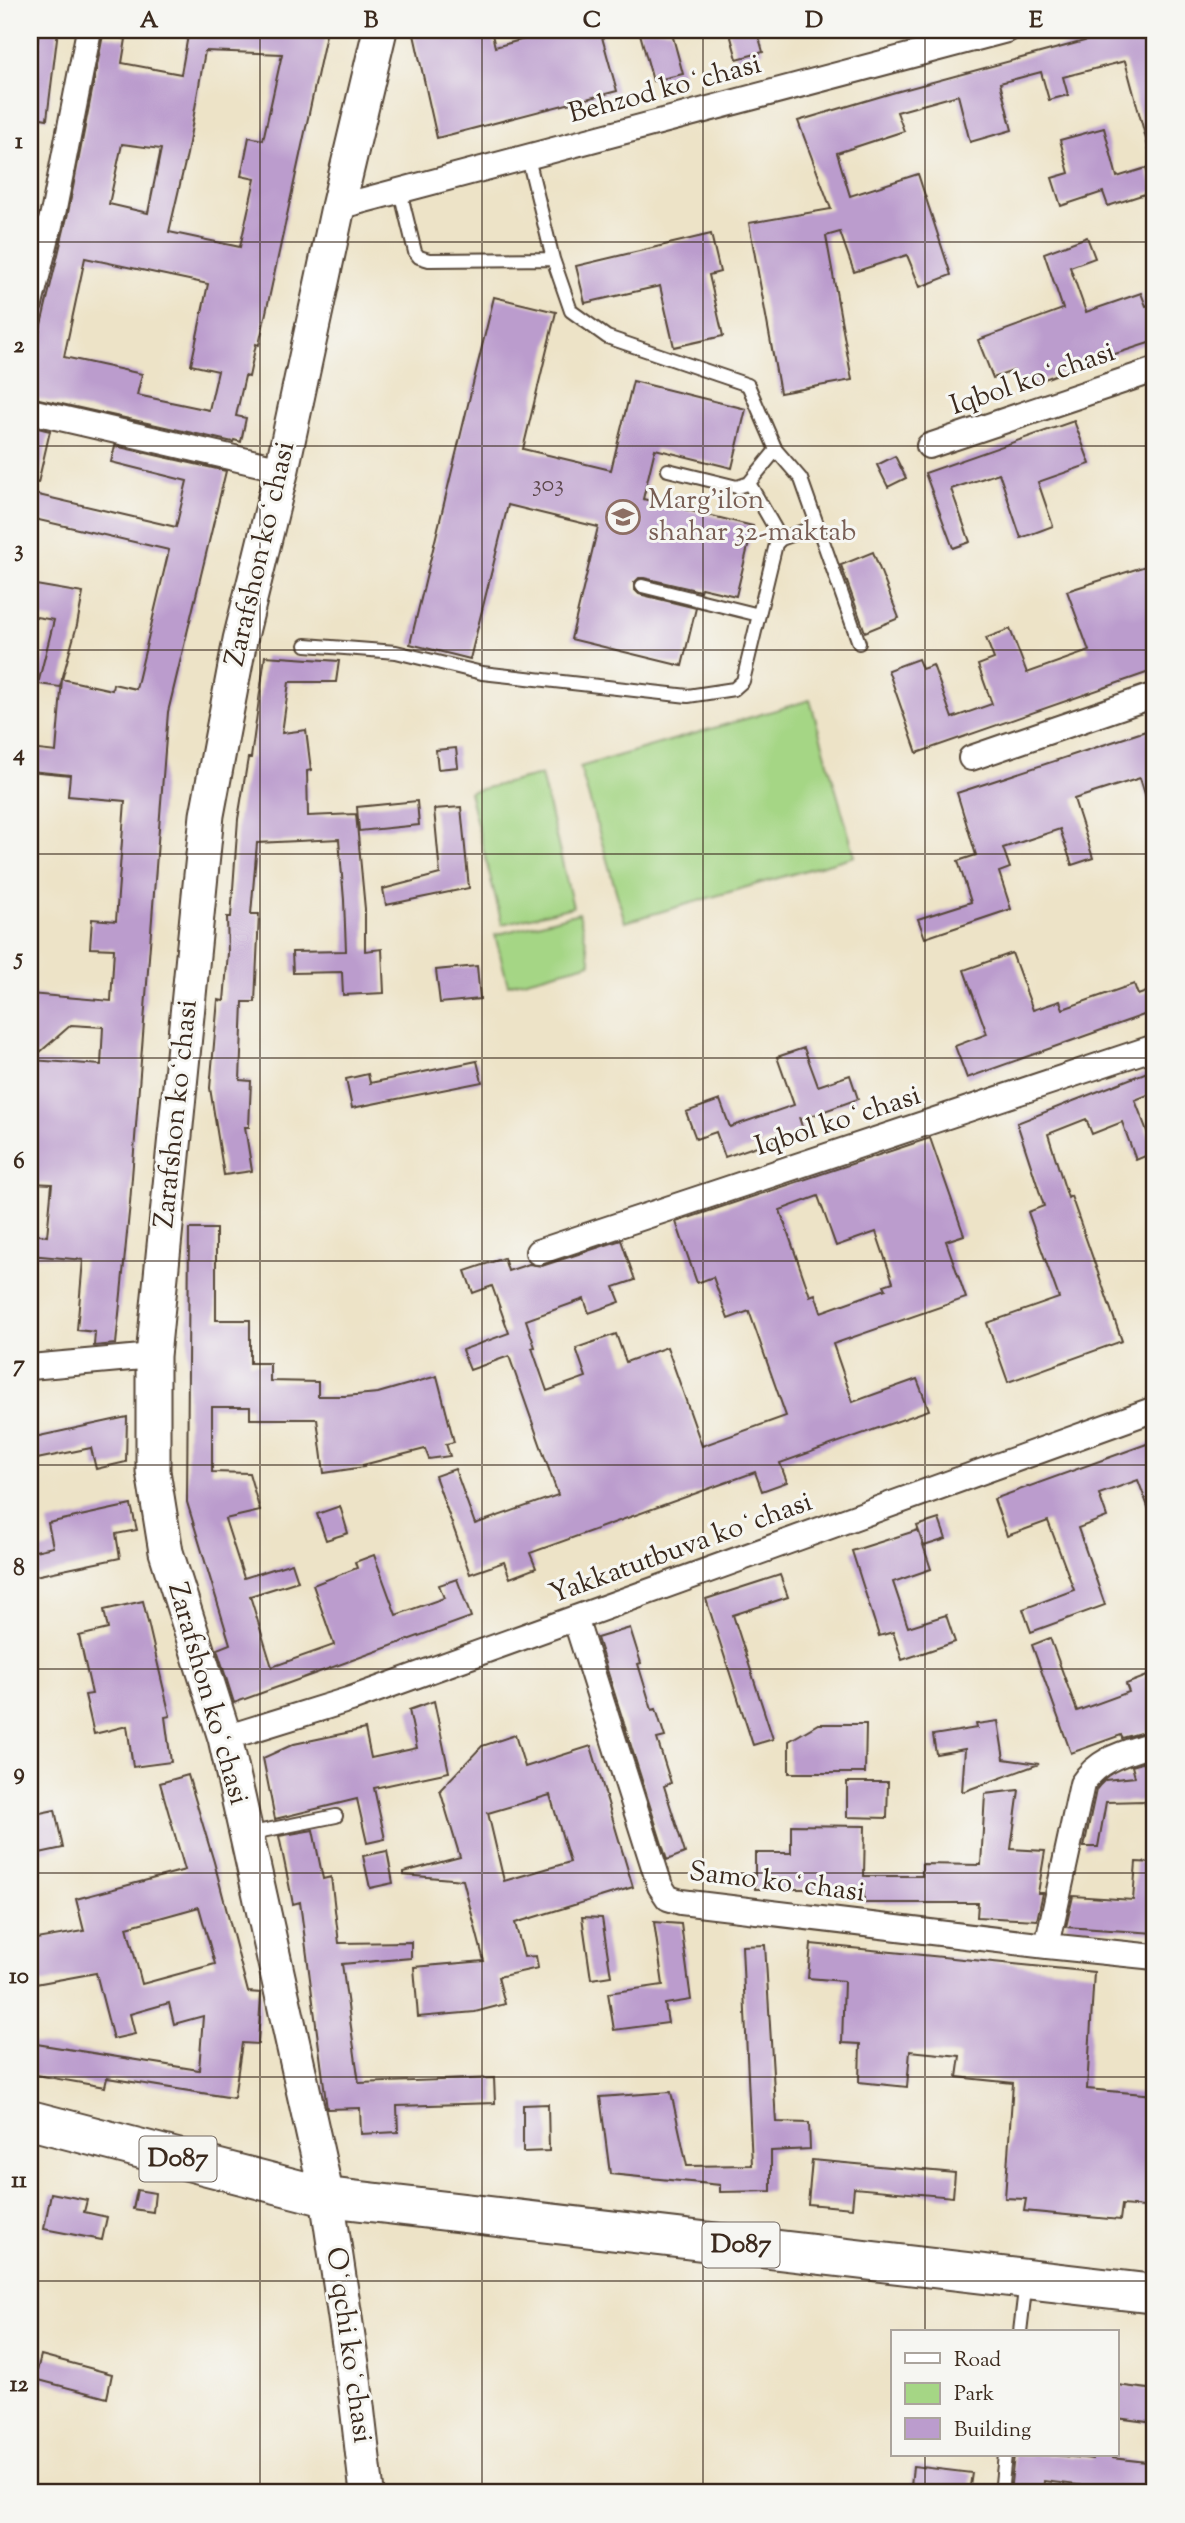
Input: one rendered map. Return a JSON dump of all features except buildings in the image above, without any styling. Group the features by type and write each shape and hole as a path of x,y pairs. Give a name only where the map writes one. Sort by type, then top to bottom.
{"main road":[{"name":"Zarafshon koʻchasi","path":"327,2197 225,1738 166,1552 153,1471 153,1356 207,815 240,640 282,469 338,207 380,30"},
{"name":"D087","path":"30,2120 327,2197 1155,2294"},
{"name":"Oʻqchi koʻchasi","path":"327,2197 353,2371 367,2493"}],"street":[{"path":"30,304 54,209 89,30"},
{"name":"Behzod koʻchasi","path":"338,207 1007,30"},
{"name":"Iqbol koʻchasi","path":"929,446 1155,370"},
{"path":"30,411 282,469"},
{"path":"971,758 1155,695"},
{"name":"Iqbol koʻchasi","path":"538,1252 1155,1047"},
{"path":"30,1367 153,1356"},
{"name":"Yakkatutbuva koʻchasi","path":"225,1738 351,1699 1155,1409"},
{"name":"Samo koʻchasi","path":"575,1618 660,1886 668,1898 694,1904 1155,1957"},
{"path":"1047,1946 1082,1784 1090,1771 1103,1761 1155,1743"}],"lane":[{"path":"528,158 553,259 571,311 607,337 748,385 776,450 801,480 859,643"},
{"path":"400,191 415,251 424,259 553,259"},
{"path":"668,470 737,487 749,483 776,450"},
{"path":"749,483 781,539"},
{"path":"306,645 396,652 482,673 688,696 734,689 740,686 776,544 781,539 817,526"},
{"path":"642,586 759,615"},
{"path":"246,1834 336,1816"},
{"path":"1020,2330 1026,2277"},
{"path":"1000,2493 1005,2456"}],"green space":[{"path":"810,700 855,856 625,922 580,767"},
{"path":"541,775 573,907 502,924 469,792"},
{"path":"579,913 591,963 508,985 495,935"}],"place":[{"name":"Marg'ilon shahar 32-maktab","path":"623,517"}]}
